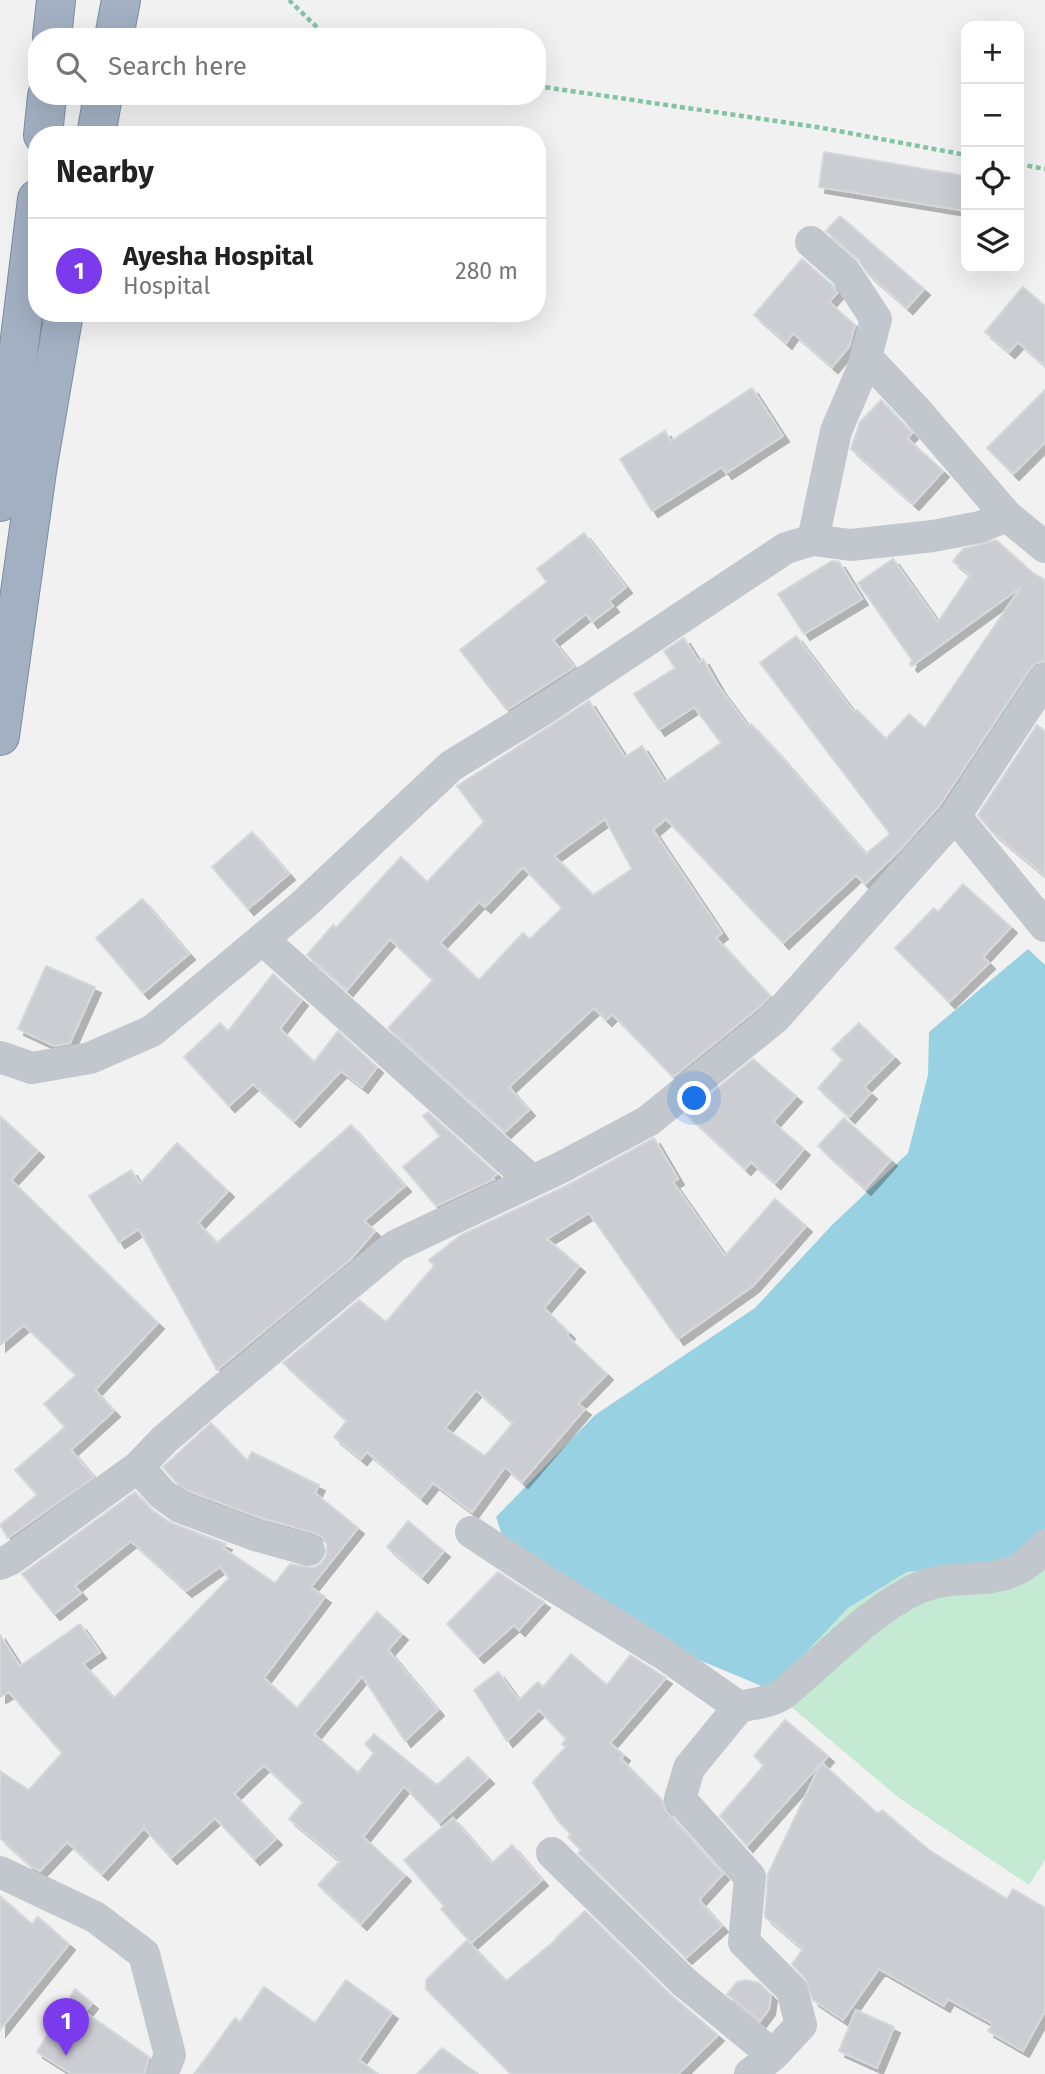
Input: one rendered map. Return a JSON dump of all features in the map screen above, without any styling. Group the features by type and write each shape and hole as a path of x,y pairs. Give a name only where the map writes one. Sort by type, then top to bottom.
{"highway":[{"path":"53,28 56,0"},
{"path":"116,28 121,0"},
{"path":"44,126 46,105"},
{"path":"98,126 101,105"},
{"path":"0,502 28,273"},
{"path":"0,736 37,471 62,322"}],"street":[{"path":"811,242 845,272 876,319 866,357 836,431 813,540"},
{"path":"866,357 915,409 1007,516 1045,547"},
{"path":"0,1057 32,1068 90,1058 152,1031 303,905 451,766 558,700 786,548 813,540 851,545 933,536 980,527 1007,516"},
{"path":"0,1563 10,1559 138,1466 206,1404 396,1246 532,1181 648,1121 775,1018 955,816 1045,679"},
{"path":"955,816 1045,926"},
{"path":"262,939 532,1181"},
{"path":"138,1466 162,1494 180,1507 255,1535 309,1550"},
{"path":"471,1532 665,1655 739,1707"},
{"path":"552,1853 684,1982 761,2065 801,2025 792,1990 744,1942 750,1877 680,1799 689,1768 739,1707 777,1698 874,1615 898,1598 931,1581 999,1577 1018,1570 1035,1559 1045,1546"},
{"path":"0,1872 95,1917 144,1954 170,2054 162,2074"}],"path":[{"path":"289,0 318,28"},
{"path":"546,87 817,127 961,154"},
{"path":"1024,165 1045,169"}],"green space":[{"path":"1045,1529 1045,1860 1029,1885 899,1798 771,1690 848,1608 907,1572 1017,1561"}],"water":[{"path":"1028,949 1045,965 1045,1529 1017,1561 907,1572 848,1608 771,1690 680,1652 506,1547 496,1517 595,1415 755,1308 832,1225 908,1153 928,1075 929,1032"}],"building":[{"path":"824,152 961,175 961,210 819,187"},
{"path":"840,216 924,289 907,308 868,274 857,258 826,231"},
{"path":"802,259 831,284 837,293 829,302 855,325 849,347 832,367 793,333 786,343 754,315"},
{"path":"1023,287 1045,306 1045,366 1018,342 1009,352 985,332"},
{"path":"752,388 783,436 726,473 722,467 652,511 620,459 665,431 671,441"},
{"path":"1045,390 1045,442 1013,474 987,448"},
{"path":"881,400 912,433 907,438 943,471 913,504 851,449 860,422"},
{"path":"584,533 626,587 609,601 613,606 592,622 586,614 553,640 574,667 507,710 460,650 547,582 537,569"},
{"path":"996,540 1033,573 1045,580 1045,661 1036,663 1030,669 940,805 865,884 856,875 783,943 666,819 653,830 722,933 716,938 770,996 673,1077 612,1014 606,1020 594,1008 509,1087 529,1110 505,1132 388,1028 433,980 390,939 347,990 307,955 333,925 336,928 401,857 427,882 484,822 457,786 589,701 625,757 642,746 665,782 721,743 694,707 659,730 634,694 675,668 664,651 684,638 699,662 703,659 719,687 748,726 751,724 777,752 866,854 890,834 760,663 796,636 854,712 857,710 886,739 909,714 925,728 1021,587 912,666 912,660 858,583 893,559 938,622 970,575 953,561 963,549","holes":["605,819 632,869 593,895 554,856","523,867 562,908 530,939 523,933 479,980 440,943 479,902 485,907"]},
{"path":"832,561 839,562 862,599 804,634 778,594"},
{"path":"1037,725 1045,731 1045,876 992,832 978,815"},
{"path":"252,832 289,874 248,909 212,867"},
{"path":"963,884 1011,927 983,957 989,963 949,1002 895,948 934,908 938,912"},
{"path":"142,899 189,954 143,993 96,938"},
{"path":"46,966 95,987 70,1043 54,1046 18,1029"},
{"path":"273,974 302,1000 280,1029 314,1062 338,1031 377,1067 362,1087 341,1071 294,1121 253,1084 229,1106 184,1057 220,1023 228,1031"},
{"path":"859,1023 894,1057 864,1087 871,1093 849,1117 818,1088 843,1060 832,1049"},
{"path":"753,1059 796,1096 773,1122 804,1149 775,1183 751,1162 745,1169 686,1114"},
{"path":"428,1112 497,1174 494,1179 436,1206 403,1167 440,1136 423,1116"},
{"path":"0,1116 38,1151 11,1180 158,1323 95,1390 114,1411 71,1450 94,1477 8,1538 0,1525 37,1495 15,1470 65,1427 44,1404 76,1375 24,1325 0,1345"},
{"path":"844,1118 891,1160 865,1189 818,1146"},
{"path":"351,1125 405,1186 364,1221 375,1231 351,1259 217,1370 139,1229 119,1242 89,1196 131,1170 140,1184 177,1143 228,1191 198,1223 217,1243"},
{"path":"654,1138 678,1179 673,1182 725,1256 775,1199 806,1226 753,1286 678,1339 589,1213 547,1239 579,1266 544,1308 569,1333 567,1336 607,1374 578,1404 585,1409 522,1482 505,1467 472,1512 433,1483 421,1498 367,1452 361,1459 334,1437 347,1421 283,1363 359,1300 386,1322 434,1266 429,1260 461,1235 568,1185","holes":["476,1390 513,1423 485,1456 445,1428"]},
{"path":"211,1423 247,1461 252,1452 319,1485 315,1493 358,1528 311,1587 325,1597 264,1678 297,1708 377,1612 402,1634 388,1650 438,1710 405,1741 362,1676 314,1734 358,1773 374,1753 365,1744 374,1734 437,1785 468,1757 488,1778 439,1823 404,1786 363,1837 405,1875 361,1924 318,1885 340,1861 289,1819 303,1802 264,1765 234,1794 276,1839 254,1859 215,1818 171,1858 144,1828 102,1874 67,1842 40,1871 0,1838 0,1771 29,1790 62,1753 9,1692 0,1697 0,1635 20,1666 80,1624 100,1652 83,1664 114,1698 229,1578 220,1567 186,1591 131,1541 75,1586 81,1593 54,1614 22,1574 135,1492 151,1509 169,1522 226,1544 223,1548 275,1583 290,1564 313,1568 321,1564 326,1556 327,1545 323,1538 315,1533 261,1518 189,1491 174,1480 163,1467"},
{"path":"408,1521 444,1551 422,1577 387,1547"},
{"path":"498,1572 544,1602 519,1630 514,1625 478,1657 447,1624"},
{"path":"571,1654 607,1685 630,1655 666,1678 610,1743 624,1755 621,1759 662,1800 666,1811 723,1874 699,1900 722,1926 686,1958 578,1853 581,1850 568,1837 571,1834 558,1821 533,1782 566,1747 562,1744 566,1739 539,1710 507,1741 474,1690 498,1672 519,1700 538,1682 543,1687"},
{"path":"785,1720 828,1756 822,1763 878,1814 882,1810 929,1850 1007,1899 1013,1889 1045,1908 1045,2011 1023,2051 988,2031 993,2024 948,1999 944,2006 879,1969 843,2020 813,2000 805,1978 792,1964 803,1949 765,1917 768,1874 821,1763 747,1846 720,1816 764,1765 754,1756"},
{"path":"453,1818 492,1863 512,1845 542,1880 471,1943 441,1909 444,1906 404,1860"},
{"path":"0,1896 32,1924 38,1917 69,1944 0,2030"},
{"path":"585,1911 671,1995 718,2035 678,2074 511,2074 426,1989 426,1980 467,1940 506,1981 557,1939"},
{"path":"346,1980 392,2013 359,2060 378,2074 194,2074 235,2018 240,2022 264,1987 315,2023"},
{"path":"746,1980 759,1983 771,1995 769,2009 760,2021 727,1994 737,1982"},
{"path":"75,1989 92,2003 85,2012 149,2057 144,2074 72,2074 37,2052"},
{"path":"856,2010 894,2027 877,2068 839,2051"},
{"path":"442,2048 478,2074 417,2074"}],"place":[{"name":"Ayesha Hospital","path":"66,2056"}]}
